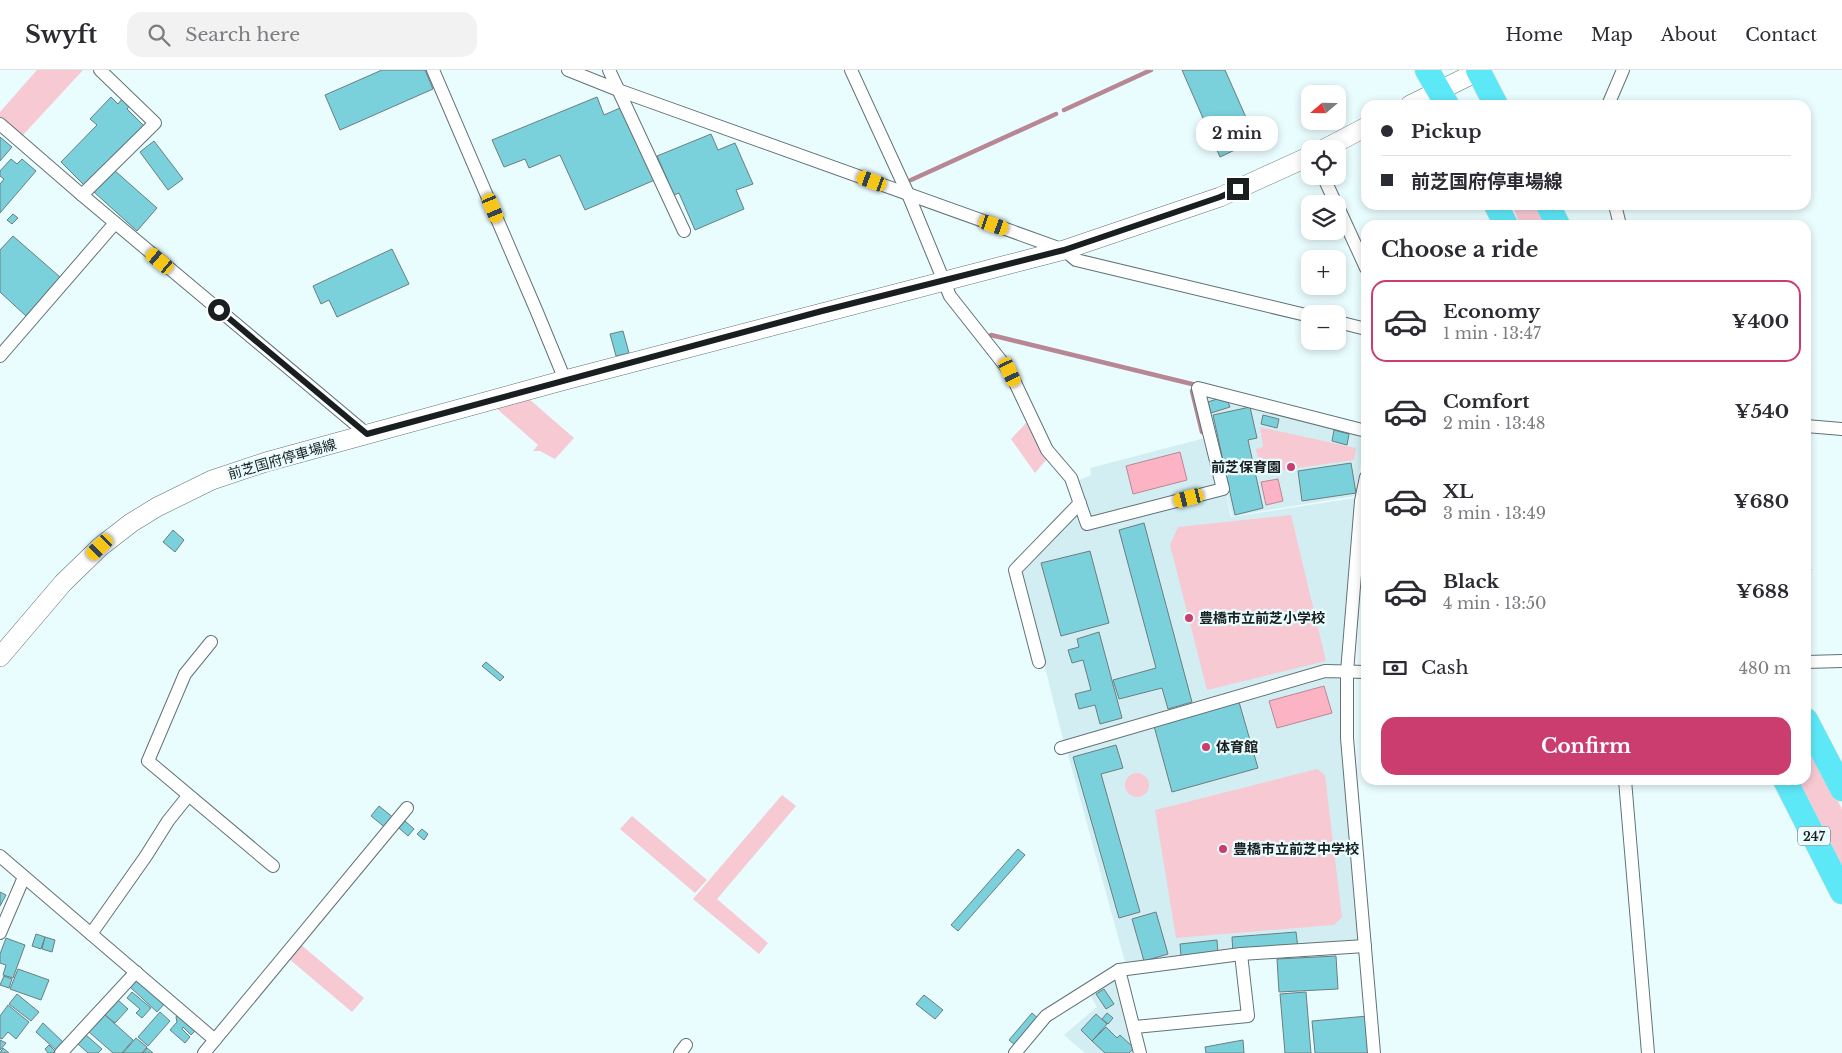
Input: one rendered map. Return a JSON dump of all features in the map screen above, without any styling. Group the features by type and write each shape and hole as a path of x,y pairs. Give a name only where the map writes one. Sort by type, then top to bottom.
{"highway":[{"path":"1427,70 1443,98"},
{"path":"1479,70 1494,100"},
{"path":"1811,730 1842,789"},
{"name":"247","path":"1788,785 1842,892"}],"main road":[{"path":"1443,98 1479,70"},
{"path":"1341,140 1361,130"},
{"name":"前芝国府停車場線","path":"0,657 64,582 100,547 131,523 194,488 245,468 565,380 1064,250 1220,197 1301,160"}],"street":[{"path":"82,195 155,123 100,70"},
{"path":"433,70 565,380"},
{"path":"568,70 618,90 1064,250 1076,260 1301,314"},
{"path":"609,70 684,232"},
{"path":"851,70 908,194 950,296 1010,372 1047,450 1071,478 1087,524 1222,489 1198,388 1361,431"},
{"path":"1610,100 1623,70"},
{"path":"0,124 367,434"},
{"path":"0,356 116,223"},
{"path":"1346,225 1361,257"},
{"path":"1346,324 1361,328"},
{"path":"1811,426 1842,429"},
{"path":"1361,501 1347,672 1347,738 1374,1053"},
{"path":"1039,662 1015,570 1080,503"},
{"path":"212,642 185,674 148,761 273,866"},
{"path":"1811,662 1842,661"},
{"path":"1061,748 1325,671 1361,672"},
{"path":"1625,785 1648,1053"},
{"path":"91,934 146,856 168,821 188,796"},
{"path":"204,1053 407,808"},
{"path":"0,856 215,1040"},
{"path":"0,933 24,877"},
{"path":"1015,1053 1046,1016 1119,970 1241,954 1364,946"},
{"path":"1135,1027 1248,1016 1241,954"},
{"path":"1119,970 1135,1027 1140,1053"},
{"path":"61,1053 136,972"}],"shaded area":[{"path":"37,70 83,70 22,136 0,117 0,112"},
{"path":"1514,210 1542,210 1548,220 1518,220"},
{"name":"前芝保育園","path":"1204,394 1361,437 1361,464 1355,496 1232,516"},
{"path":"529,399 574,438 555,459 540,451 533,451 538,445 496,408"},
{"path":"1027,422 1047,459 1035,473 1011,439"},
{"path":"1260,427 1356,448 1354,460 1261,473 1256,449 1263,447"},
{"name":"豊橋市立前芝小学校","path":"1205,438 1226,493 1231,517 1355,498 1341,667 1064,743 1020,569 1083,505 1077,481 1091,475 1090,468"},
{"path":"1180,452 1187,480 1133,494 1126,466"},
{"path":"1278,479 1283,501 1266,505 1261,482"},
{"path":"1291,515 1326,661 1207,690 1170,545 1178,527"},
{"name":"豊橋市立前芝中学校","path":"1341,676 1359,937 1354,945 1125,962 1067,751 1324,679"},
{"path":"1324,686 1332,713 1277,728 1269,701"},
{"path":"1811,747 1842,809 1842,874 1798,785 1811,785"},
{"path":"1317,769 1325,775 1342,917 1334,925 1176,938 1155,810"},
{"path":"1137,773 1146,776 1149,785 1146,794 1137,797 1128,794 1125,785 1128,776"},
{"path":"782,795 796,806 717,899 768,943 759,954 693,899"},
{"path":"632,816 707,880 695,893 620,829"},
{"path":"300,944 364,998 352,1012 288,958"},
{"path":"1117,975 1135,1045 1132,1053 1085,1053 1064,1035 1097,1007 1089,993"}],"building":[{"path":"382,70 425,70 433,89 340,130 325,95"},
{"path":"1182,70 1225,70 1256,140 1220,157"},
{"path":"111,97 118,104 122,99 129,106 127,109 144,126 85,186 61,162 97,125 90,119"},
{"path":"597,97 604,115 620,108 657,179 585,210 560,155 529,168 525,159 504,167 492,140"},
{"path":"711,134 718,150 735,143 753,184 736,190 744,209 695,230 679,193 674,195 657,156"},
{"path":"0,137 12,147 0,161"},
{"path":"154,141 183,179 168,190 140,152"},
{"path":"11,159 17,164 22,159 36,171 0,213 0,184 4,179 0,176 0,171"},
{"path":"114,170 157,208 137,231 94,192"},
{"path":"13,214 18,218 12,224 7,220"},
{"path":"13,236 60,277 26,316 0,292 0,250"},
{"path":"392,249 409,284 337,317 329,300 321,304 313,286"},
{"path":"623,331 629,353 616,356 610,334"},
{"path":"1217,399 1228,402 1230,407 1211,413 1208,402"},
{"path":"1250,407 1257,438 1248,440 1263,508 1235,515 1213,415"},
{"path":"1263,415 1279,419 1277,428 1261,424"},
{"path":"1334,430 1349,434 1347,445 1332,441"},
{"path":"1351,463 1356,493 1302,501 1298,471"},
{"path":"1144,523 1192,702 1168,709 1162,688 1119,699 1113,680 1156,668 1119,530"},
{"path":"173,530 184,540 175,552 163,542"},
{"path":"1090,551 1109,623 1061,636 1041,563"},
{"path":"1099,632 1122,718 1100,724 1095,705 1079,709 1075,694 1091,690 1083,660 1072,663 1068,650 1079,647 1077,639"},
{"path":"486,662 504,677 500,681 482,666"},
{"name":"体育館","path":"1239,702 1258,768 1172,792 1154,726"},
{"path":"1116,745 1123,768 1101,774 1140,912 1119,918 1073,757"},
{"path":"379,806 395,819 387,829 371,816"},
{"path":"405,821 414,829 408,836 399,828"},
{"path":"422,829 428,834 424,840 417,834"},
{"path":"1018,849 1025,855 958,931 951,925"},
{"path":"0,892 6,895 0,906"},
{"path":"1156,912 1168,954 1144,961 1132,919"},
{"path":"1296,932 1298,948 1233,953 1232,937"},
{"path":"36,934 45,937 41,949 32,946"},
{"path":"45,937 55,940 52,952 42,949"},
{"path":"6,938 25,945 13,978 3,975 6,965 0,963 0,954"},
{"path":"1217,940 1218,953 1181,956 1180,944"},
{"path":"1336,956 1338,989 1279,992 1277,959"},
{"path":"18,969 49,980 41,1000 10,989"},
{"path":"4,976 12,979 9,988 0,985"},
{"path":"135,979 166,1002 157,1012 129,986"},
{"path":"1104,989 1114,1004 1106,1009 1096,994"},
{"path":"132,992 151,1008 142,1018 136,1013 140,1009 127,998"},
{"path":"1306,992 1311,1053 1285,1053 1280,994"},
{"path":"17,994 39,1012 31,1021 9,1004"},
{"path":"924,995 943,1010 935,1019 916,1004"},
{"path":"118,1000 128,1009 115,1023 105,1015"},
{"path":"8,1005 29,1022 16,1039 8,1032 2,1039 0,1038 0,1016"},
{"path":"160,1012 170,1021 148,1046 138,1037"},
{"path":"179,1013 197,1029 191,1035 183,1027 182,1029 190,1037 185,1043 170,1030 177,1022 176,1017"},
{"path":"1032,1013 1039,1019 1016,1046 1009,1040"},
{"path":"1107,1013 1113,1018 1108,1024 1102,1019"},
{"path":"1096,1014 1107,1024 1092,1041 1081,1030"},
{"path":"105,1015 133,1040 122,1053 113,1053 89,1032"},
{"path":"1368,1016 1371,1053 1315,1053 1312,1021"},
{"path":"43,1023 63,1042 56,1050 36,1032"},
{"path":"1106,1027 1117,1038 1120,1035 1134,1048 1129,1053 1105,1053 1092,1041"},
{"path":"86,1035 102,1049 98,1053 88,1053 78,1044"},
{"path":"136,1038 147,1047 142,1053 123,1053"},
{"path":"0,1040 6,1043 0,1050"},
{"path":"1243,1040 1244,1053 1206,1053 1205,1047"},
{"path":"49,1045 55,1051 53,1053 48,1053 45,1049"},
{"path":"3,1048 9,1053 0,1053"},
{"path":"147,1048 153,1053 143,1053"}],"waterway":[{"path":"1064,110 1151,70"},
{"path":"911,180 1056,114"},
{"path":"991,335 1196,385 1192,391 1202,432"}],"place":[{"name":"前芝保育園","path":"1291,467"},
{"name":"豊橋市立前芝小学校","path":"1189,618"},
{"name":"体育館","path":"1206,747"},
{"name":"豊橋市立前芝中学校","path":"1223,849"}],"route":[{"path":"219,310 367,434 822,311 1064,250 1220,197 1238,189"}]}
